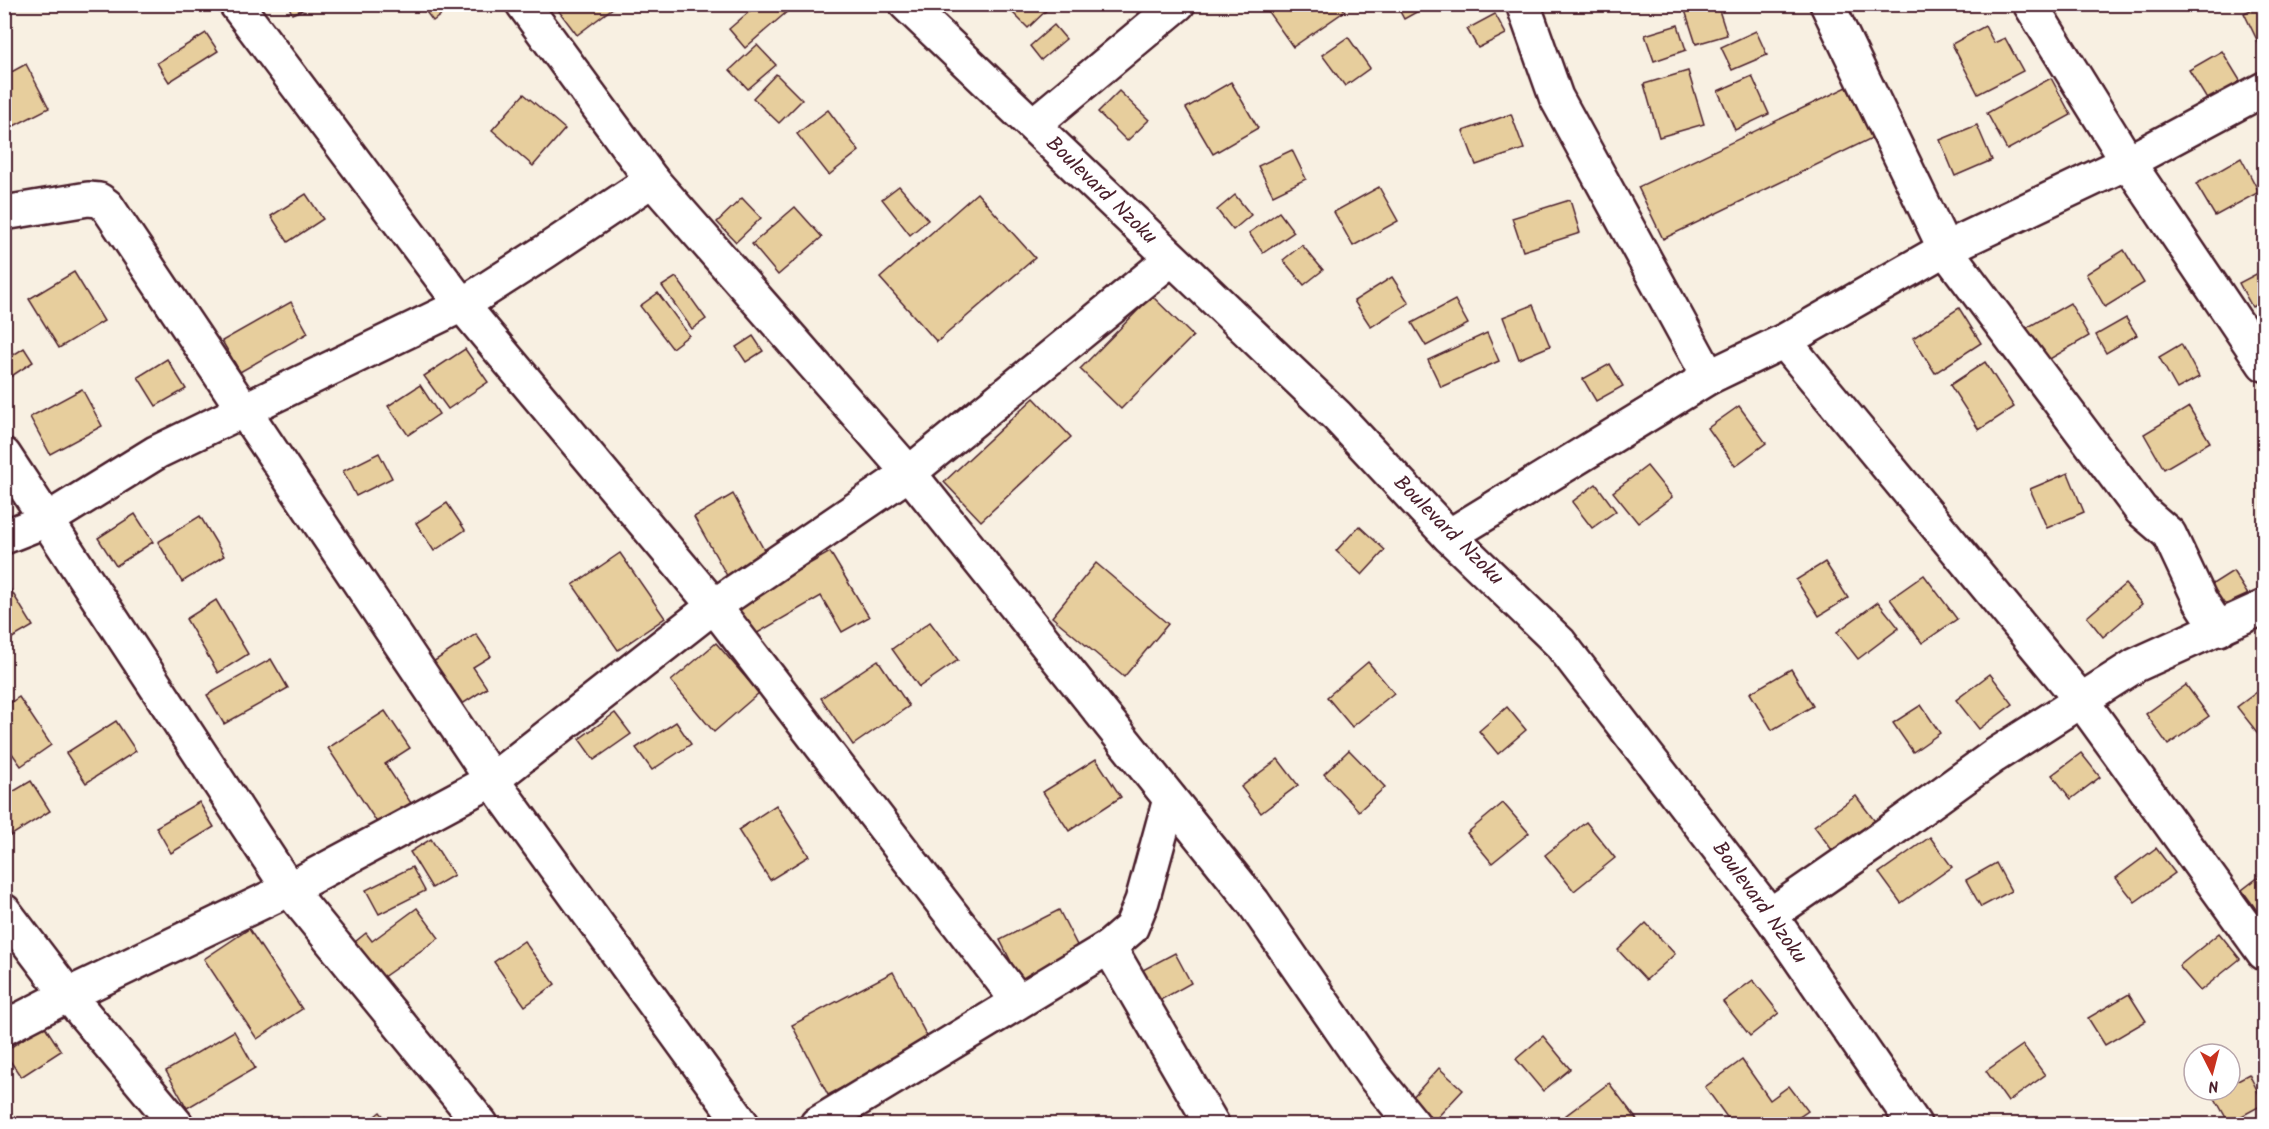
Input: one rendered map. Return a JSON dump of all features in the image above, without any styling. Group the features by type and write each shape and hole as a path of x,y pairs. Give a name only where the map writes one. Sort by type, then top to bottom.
{"street":[{"path":"236,4 462,305 714,606 1018,1001"},
{"path":"524,4 652,180 909,473 1253,902 1372,1074 1413,1125"},
{"name":"Boulevard Nzoku","path":"906,4 1337,416 1449,536 1560,643 1770,915 1914,1125"},
{"path":"1033,125 1178,4"},
{"path":"1523,4 1556,97 1709,377"},
{"path":"1827,4 1945,249 2141,510 2169,534 2200,600 2219,629"},
{"path":"2030,4 2128,162 2265,364"},
{"path":"1449,536 1709,377 1784,341 1945,249 2128,162 2265,89"},
{"path":"4,537 47,520 157,452 462,305 652,180"},
{"path":"4,213 88,199 99,200 108,206 492,780 742,1125"},
{"path":"4,1028 290,889 492,780 714,606 909,473 1171,259"},
{"path":"1784,341 2081,700 2265,953"},
{"path":"4,455 290,889 481,1125"},
{"path":"1770,915 1994,756 2136,665 2265,607"},
{"path":"817,1125 1109,947 1131,928 1142,901 1170,799"},
{"path":"4,911 68,995 176,1125"},
{"path":"1109,947 1212,1125"}],"building":[{"path":"288,4 316,4 292,14"},
{"path":"420,4 455,4 433,21"},
{"path":"556,4 618,4 577,35 555,6"},
{"path":"758,4 796,4 745,48 729,29"},
{"path":"1022,4 1053,4 1028,28 1013,13"},
{"path":"1272,4 1340,4 1345,11 1293,47 1266,9"},
{"path":"1396,4 1431,4 1404,19"},
{"path":"1683,4 1717,4 1727,35 1696,44"},
{"path":"2264,4 2264,41 2259,44 2244,13"},
{"path":"1495,14 1506,34 1478,48 1467,29"},
{"path":"1054,25 1066,39 1041,60 1030,46"},
{"path":"1678,25 1686,50 1654,61 1645,35"},
{"path":"1985,26 1994,43 2005,38 2023,71 1978,94 1952,44"},
{"path":"1756,31 1767,55 1732,70 1721,47"},
{"path":"206,33 218,51 169,82 157,63"},
{"path":"1348,37 1370,68 1345,86 1322,55"},
{"path":"757,45 776,65 748,89 730,70"},
{"path":"2222,51 2244,87 2211,106 2189,70"},
{"path":"26,64 49,108 4,131 4,76"},
{"path":"1688,71 1704,124 1659,137 1644,84"},
{"path":"776,74 802,100 779,123 753,98"},
{"path":"1752,76 1769,114 1735,130 1718,91"},
{"path":"2051,78 2071,115 2007,150 1987,113"},
{"path":"1231,82 1258,128 1213,154 1186,108"},
{"path":"1847,87 1872,138 1663,239 1638,187"},
{"path":"1119,91 1149,120 1127,141 1098,112"},
{"path":"524,94 565,129 533,166 492,130"},
{"path":"828,110 859,151 829,175 797,134"},
{"path":"1511,114 1524,149 1476,165 1463,131"},
{"path":"1977,125 1992,160 1955,176 1940,140"},
{"path":"1292,150 1306,179 1273,195 1258,166"},
{"path":"2241,158 2259,192 2215,216 2196,184"},
{"path":"899,186 928,220 910,235 882,199"},
{"path":"1379,187 1398,221 1353,246 1334,212"},
{"path":"977,193 1035,258 937,342 880,278"},
{"path":"306,194 323,219 288,242 271,216"},
{"path":"1235,195 1251,215 1233,230 1217,210"},
{"path":"742,198 761,218 736,242 717,222"},
{"path":"1570,200 1580,233 1523,251 1512,218"},
{"path":"795,207 822,237 778,275 752,244"},
{"path":"1279,212 1294,232 1263,253 1249,233"},
{"path":"1302,245 1323,270 1304,285 1283,260"},
{"path":"2124,250 2144,283 2105,307 2086,274"},
{"path":"2262,271 2264,301 2252,307 2239,283"},
{"path":"74,272 104,321 59,348 29,299"},
{"path":"676,277 706,319 692,329 662,286"},
{"path":"1392,277 1409,303 1371,327 1354,301"},
{"path":"658,293 689,335 672,348 640,306"},
{"path":"1152,296 1193,336 1121,409 1080,369"},
{"path":"1455,300 1468,324 1426,346 1412,323"},
{"path":"291,302 308,333 240,372 222,341"},
{"path":"2070,303 2089,336 2043,363 2023,330"},
{"path":"1533,305 1550,346 1519,359 1503,317"},
{"path":"1959,308 1981,343 1935,373 1913,338"},
{"path":"2126,318 2137,335 2106,353 2096,335"},
{"path":"1487,333 1499,361 1441,387 1428,360"},
{"path":"753,336 763,351 746,362 736,347"},
{"path":"2181,344 2199,377 2177,389 2159,357"},
{"path":"24,348 33,362 4,381 4,361"},
{"path":"465,349 488,382 448,409 424,376"},
{"path":"167,359 186,389 156,406 138,377"},
{"path":"1985,362 2014,407 1979,430 1950,385"},
{"path":"1610,364 1623,386 1596,401 1583,379"},
{"path":"420,385 439,414 408,435 388,406"},
{"path":"82,389 102,426 50,454 30,417"},
{"path":"1034,398 1071,437 981,521 944,482"},
{"path":"1739,406 1766,443 1735,466 1708,428"},
{"path":"2189,407 2210,442 2164,469 2144,434"},
{"path":"379,453 392,478 356,496 343,471"},
{"path":"1647,466 1672,497 1638,523 1613,492"},
{"path":"2068,473 2084,512 2047,528 2030,489"},
{"path":"1596,484 1616,511 1592,528 1572,502"},
{"path":"733,494 769,559 730,581 694,517"},
{"path":"447,503 465,530 434,551 416,523"},
{"path":"135,514 153,542 116,566 98,538"},
{"path":"200,516 224,556 182,582 158,542"},
{"path":"1359,526 1385,550 1362,575 1336,551"},
{"path":"830,552 869,617 842,632 821,596 754,635 736,606"},
{"path":"620,553 665,618 618,650 573,585"},
{"path":"1825,562 1848,598 1819,616 1796,580"},
{"path":"1096,563 1168,624 1124,677 1052,617"},
{"path":"2233,571 2252,601 2230,615 2211,585"},
{"path":"1924,575 1957,619 1922,643 1890,599"},
{"path":"7,584 33,626 4,643 4,585"},
{"path":"2125,584 2142,604 2103,637 2087,617"},
{"path":"216,600 248,654 218,673 186,619"},
{"path":"1878,602 1899,628 1858,659 1837,632"},
{"path":"930,622 958,660 919,687 892,649"},
{"path":"476,634 491,656 473,667 487,688 453,710 425,667"},
{"path":"716,643 759,693 714,732 671,681"},
{"path":"271,659 288,688 224,724 207,695"},
{"path":"878,660 909,706 853,745 821,698"},
{"path":"1368,662 1394,693 1352,727 1327,697"},
{"path":"1791,669 1813,706 1772,730 1750,693"},
{"path":"1990,674 2013,704 1979,729 1956,700"},
{"path":"2186,685 2209,716 2168,745 2146,714"},
{"path":"2261,689 2264,694 2264,741 2237,707"},
{"path":"19,697 51,745 21,766 4,742 4,707"},
{"path":"1921,705 1940,733 1913,752 1893,723"},
{"path":"1507,707 1526,730 1498,754 1479,731"},
{"path":"385,711 410,748 385,764 411,803 378,824 328,748"},
{"path":"615,713 631,734 594,760 579,739"},
{"path":"116,721 136,751 86,783 66,753"},
{"path":"676,722 691,744 652,770 636,748"},
{"path":"1349,750 1385,787 1359,811 1324,774"},
{"path":"2081,753 2100,777 2071,799 2052,775"},
{"path":"1096,759 1121,797 1069,831 1043,792"},
{"path":"1278,759 1298,785 1261,813 1241,787"},
{"path":"31,781 50,811 4,840 4,797"},
{"path":"1856,796 1877,824 1835,854 1814,826"},
{"path":"199,802 214,827 171,853 156,827"},
{"path":"1503,803 1529,833 1492,863 1467,833"},
{"path":"776,805 809,856 770,880 738,830"},
{"path":"1586,822 1615,858 1574,891 1545,855"},
{"path":"1930,837 1952,867 1901,903 1879,873"},
{"path":"431,839 454,875 432,888 410,852"},
{"path":"2156,848 2175,873 2135,902 2116,878"},
{"path":"1996,863 2011,891 1981,907 1966,880"},
{"path":"412,867 425,891 379,914 366,890"},
{"path":"2264,873 2264,920 2242,890"},
{"path":"417,908 439,938 376,982 350,946 366,933 372,941"},
{"path":"1059,910 1082,955 1023,985 1000,940"},
{"path":"1646,923 1675,954 1646,980 1618,950"},
{"path":"249,929 302,1009 257,1039 204,959"},
{"path":"2219,933 2240,959 2200,991 2179,966"},
{"path":"524,941 555,984 525,1006 494,962"},
{"path":"1175,953 1191,983 1155,1003 1139,972"},
{"path":"893,972 930,1042 828,1095 792,1025"},
{"path":"1753,980 1779,1013 1750,1036 1723,1002"},
{"path":"2129,994 2146,1021 2105,1045 2088,1018"},
{"path":"44,1025 61,1051 21,1077 4,1052"},
{"path":"234,1031 255,1068 187,1108 166,1071"},
{"path":"1543,1036 1570,1069 1543,1091 1516,1059"},
{"path":"2023,1045 2045,1075 2008,1102 1986,1071"},
{"path":"1742,1060 1770,1100 1789,1086 1808,1111 1789,1124 1732,1124 1705,1087"},
{"path":"1439,1068 1463,1090 1434,1121 1410,1100"},
{"path":"2249,1074 2264,1104 2229,1123 2217,1102 2242,1102 2242,1078"},
{"path":"1609,1083 1638,1121 1633,1124 1571,1124 1565,1116"},
{"path":"380,1112 390,1124 365,1124"},
{"path":"304,1118 308,1124 295,1124"}]}
